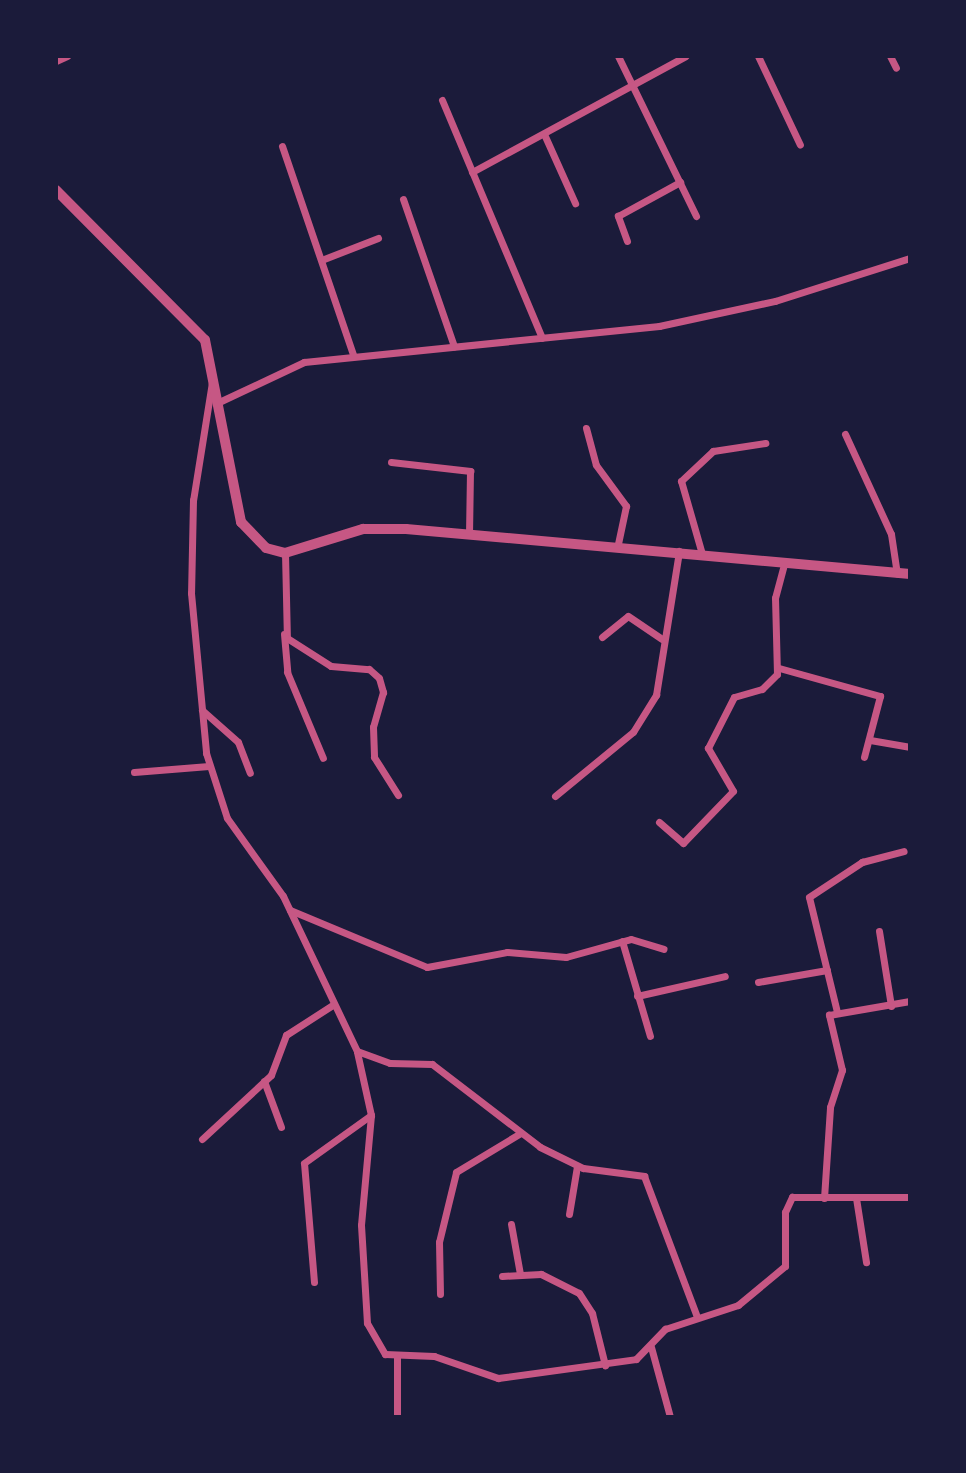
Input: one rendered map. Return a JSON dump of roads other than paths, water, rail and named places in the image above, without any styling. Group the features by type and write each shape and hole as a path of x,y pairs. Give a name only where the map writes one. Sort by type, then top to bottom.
{"street":[{"path":"56,61 67,56"},
{"path":"618,56 696,216"},
{"path":"472,172 635,87 686,56"},
{"path":"758,56 800,145"},
{"path":"890,56 896,68"},
{"path":"442,100 542,338"},
{"path":"544,134 575,202"},
{"path":"282,146 324,259 353,355"},
{"path":"627,241 618,216 680,182"},
{"path":"56,190 202,335 215,377 241,522 256,542 285,553 363,529 470,533 618,544 783,564 910,574"},
{"path":"403,199 454,346"},
{"path":"324,259 378,238"},
{"path":"219,402 286,367 353,355 542,338 703,318 910,258"},
{"path":"215,377 201,432 191,546 202,710 209,766 240,841 290,909 331,1006 357,1051 372,1115 361,1226 367,1323 379,1349 397,1357 434,1356 492,1378 636,1359 651,1347 662,1331 745,1301 785,1266 789,1199 910,1197"},
{"path":"586,428 596,465 626,506 618,544"},
{"path":"845,434 891,534 897,574"},
{"path":"702,554 681,481 713,451 765,443"},
{"path":"391,462 470,471 470,533"},
{"path":"555,796 615,748 646,713 659,682 662,639 678,551"},
{"path":"285,553 284,632 287,672 323,758"},
{"path":"659,822 683,843 730,797 733,783 708,748 734,697 762,689 779,668 775,598 783,564"},
{"path":"602,637 628,616 662,639"},
{"path":"284,632 295,647 331,666 369,669 379,678 383,692 372,748 380,775 398,795"},
{"path":"779,668 879,695 864,757"},
{"path":"202,710 237,743 250,773"},
{"path":"870,740 910,747"},
{"path":"134,772 209,766"},
{"path":"824,1198 830,1107 842,1070 828,1024 836,1012 809,897 862,862 904,851"},
{"path":"290,909 427,967 507,952 566,957 622,941 646,939 664,949"},
{"path":"879,931 891,1006"},
{"path":"622,941 650,1036"},
{"path":"758,982 827,970"},
{"path":"637,996 725,976"},
{"path":"836,1012 891,1006 910,1001"},
{"path":"202,1139 264,1081 277,1065 286,1035 331,1006"},
{"path":"357,1051 390,1063 432,1064 519,1134 577,1166 649,1179 697,1317"},
{"path":"264,1081 281,1127"},
{"path":"314,1282 304,1163 372,1115"},
{"path":"440,1294 439,1242 456,1172 519,1134"},
{"path":"569,1214 577,1166"},
{"path":"856,1198 866,1262"},
{"path":"511,1224 520,1274"},
{"path":"502,1276 520,1274 558,1278 579,1293 592,1313 605,1365"},
{"path":"651,1347 670,1417"},
{"path":"397,1357 397,1417"}]}
